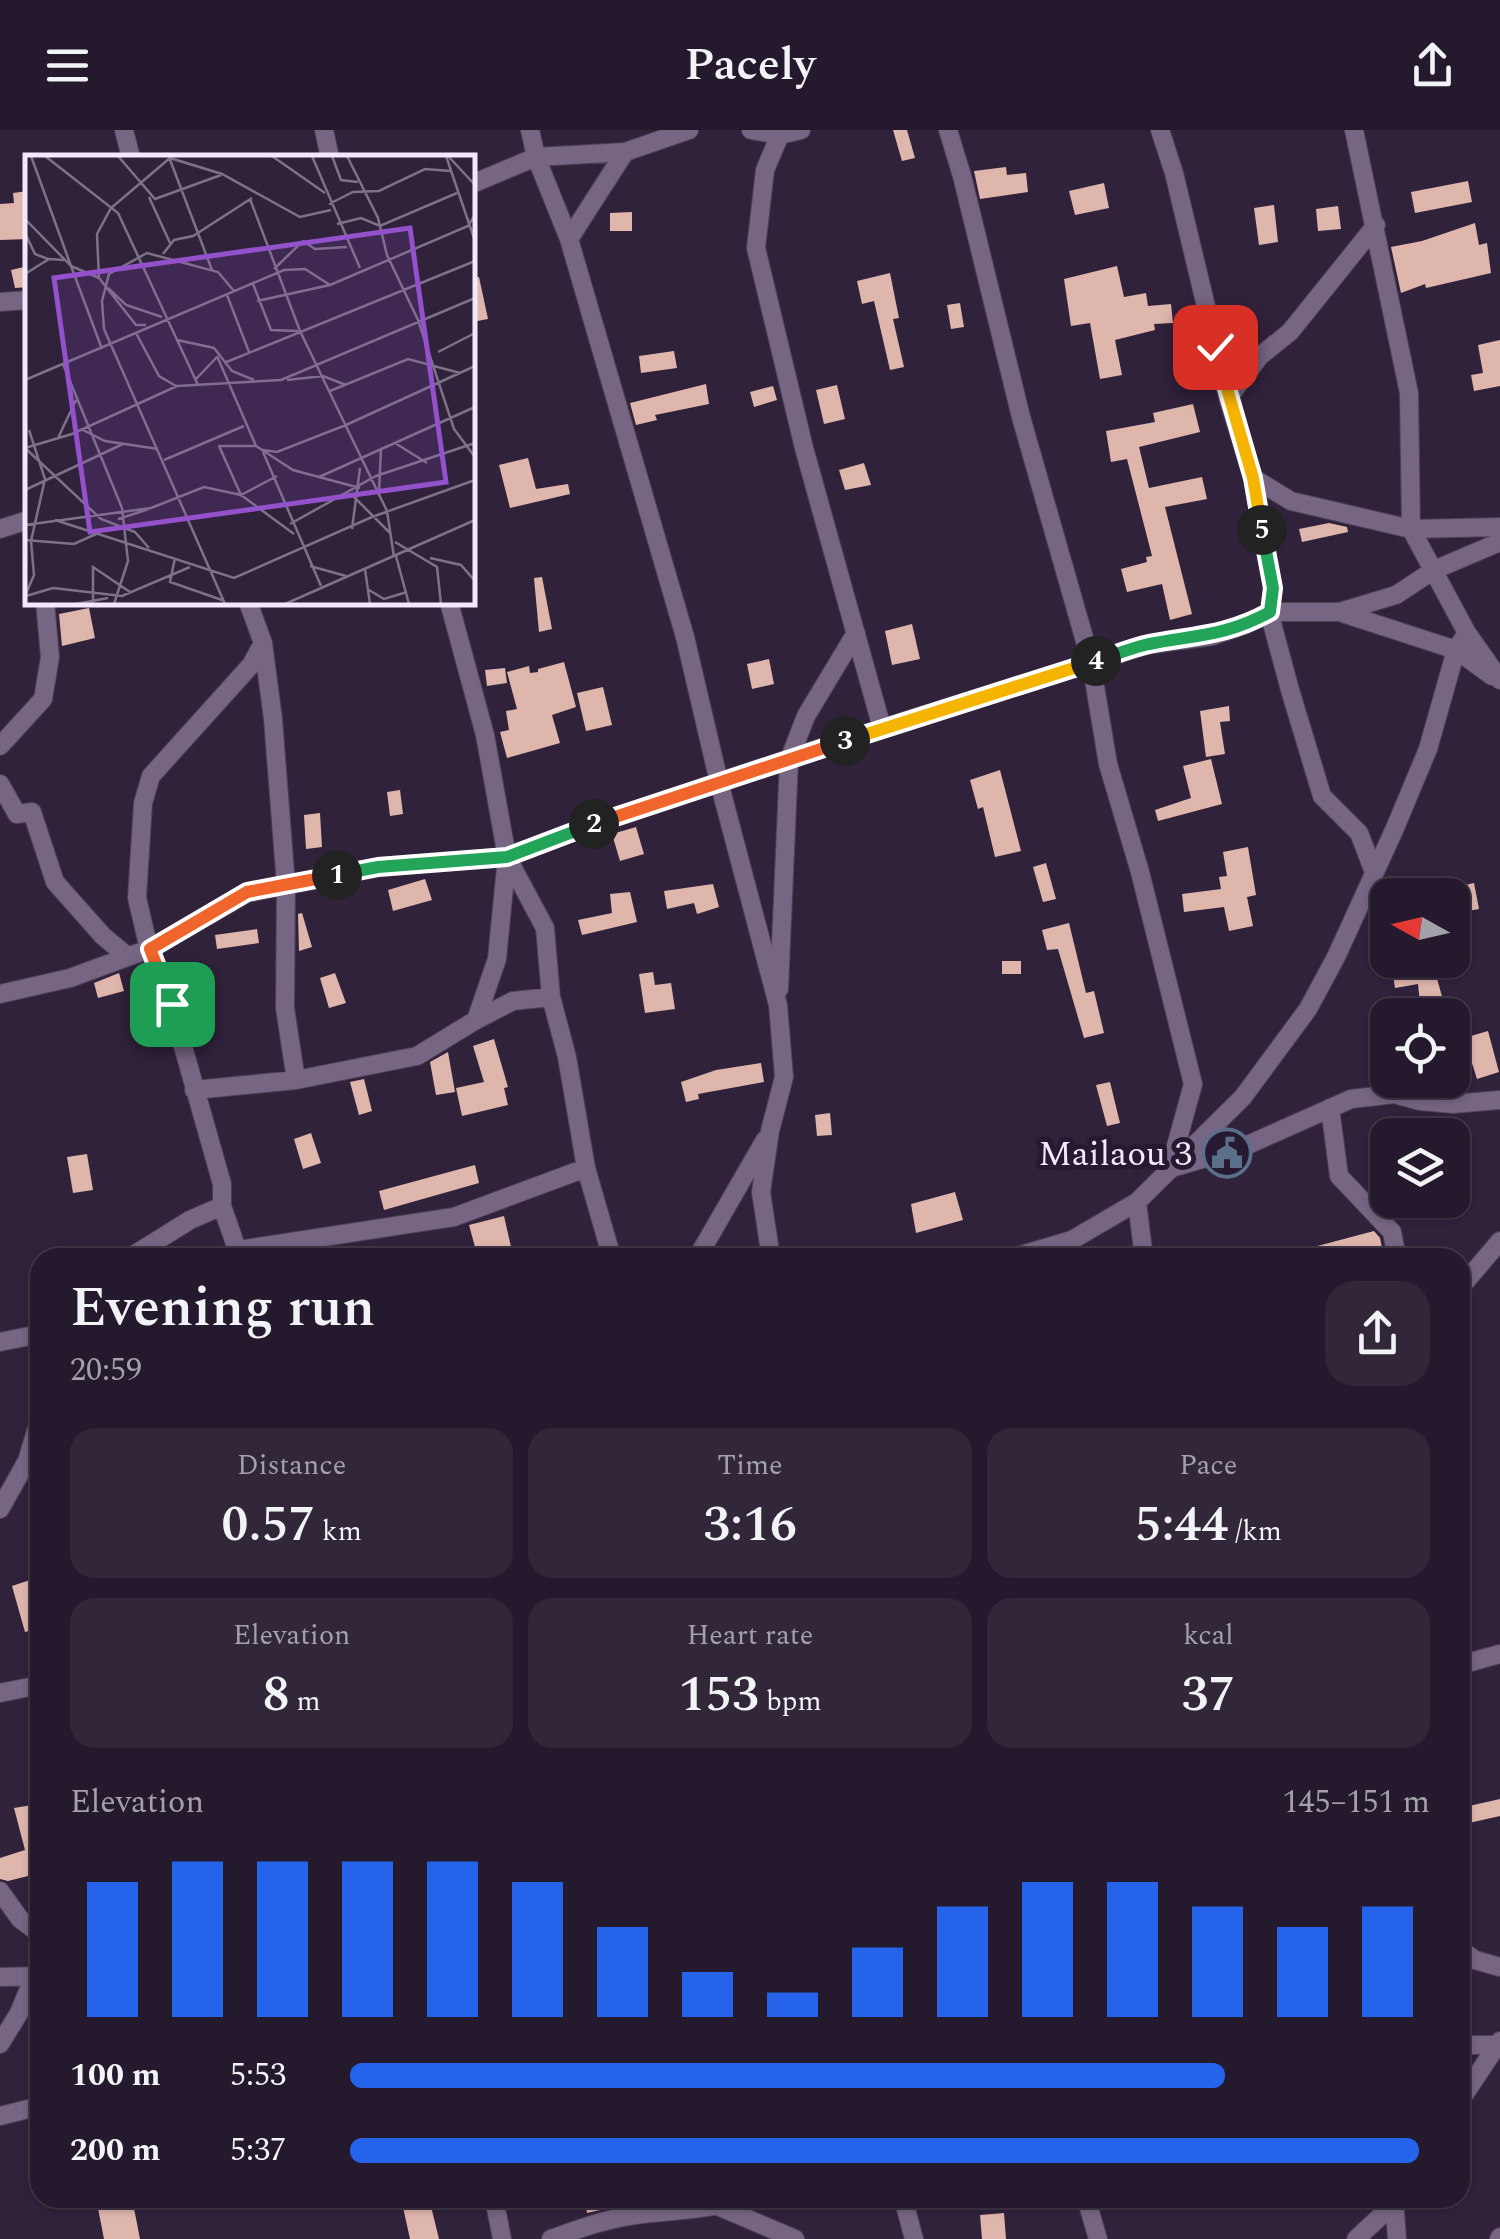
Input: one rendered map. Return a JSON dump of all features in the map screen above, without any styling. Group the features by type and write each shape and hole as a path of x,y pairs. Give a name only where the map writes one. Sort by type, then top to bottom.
{"street":[{"path":"124,130 130,155"},
{"path":"324,130 329,155"},
{"path":"530,130 536,157 569,240 685,637 778,1005"},
{"path":"475,183 536,157 624,152 689,130"},
{"path":"751,130 801,130"},
{"path":"948,130 1021,416 1092,662 1108,764 1140,872 1193,1084 1170,1168"},
{"path":"1160,130 1228,398 1253,478 1273,588 1270,612 1322,796 1359,833 1374,872"},
{"path":"1354,130 1409,393 1411,528 1468,633 1500,681"},
{"path":"781,132 765,170 756,248 804,448 882,728"},
{"path":"569,240 624,152"},
{"path":"1228,398 1260,356 1290,332 1376,225"},
{"path":"0,302 25,300"},
{"path":"1253,478 1291,501 1411,528 1500,527"},
{"path":"0,529 25,521"},
{"path":"0,994 70,978 150,949 247,892 378,867 507,857 719,782 1146,645 1212,636 1270,612 1339,612 1396,595 1434,570 1500,542"},
{"path":"0,746 43,698 50,656 46,605"},
{"path":"249,605 263,643 273,718 286,885 285,1008 296,1080"},
{"path":"450,605 484,734 507,857 497,959 476,1020"},
{"path":"1339,612 1456,650 1500,681"},
{"path":"769,1248 761,1192 770,1131 784,1077 778,1005 789,760 806,716 856,633"},
{"path":"1045,1248 1072,1240 1137,1202 1243,1097 1308,1009 1428,749 1456,650 1468,633"},
{"path":"238,1248 222,1206 222,1184 172,1004 150,949 137,898 144,803 151,776 251,665 263,643"},
{"path":"0,784 17,814 32,812 55,882 126,956"},
{"path":"507,857 545,928 551,996 568,1058 586,1168 609,1248"},
{"path":"194,1090 296,1080 417,1056 513,1001 551,996"},
{"path":"1170,1168 1243,1146 1351,1099 1394,1094 1453,1104 1500,1100"},
{"path":"1330,1108 1339,1176 1392,1232 1395,1248"},
{"path":"703,1248 770,1131"},
{"path":"275,1248 454,1217 586,1168"},
{"path":"1137,1202 1143,1248"},
{"path":"145,1248 190,1220 222,1206"},
{"path":"1470,1276 1500,1242"},
{"path":"0,1342 30,1336"},
{"path":"0,1508 30,1451"},
{"path":"1470,1662 1500,1654"},
{"path":"0,1693 30,1687"},
{"path":"0,1891 30,1926"},
{"path":"1470,1956 1500,1968"},
{"path":"0,1977 30,1978"},
{"path":"0,2044 30,1992"},
{"path":"1470,2045 1499,2044"},
{"path":"1470,2086 1499,2044"},
{"path":"0,2116 30,2108"},
{"path":"496,2208 502,2239"},
{"path":"551,2239 585,2226 632,2216 710,2208"},
{"path":"722,2208 795,2239"},
{"path":"906,2208 914,2239"},
{"path":"1089,2208 1098,2239"},
{"path":"1356,2239 1387,2208"},
{"path":"1396,2208 1397,2239"}],"building":[{"path":"893,130 907,130 915,158 902,161"},
{"path":"1006,167 1007,175 1026,173 1028,192 980,199 974,171"},
{"path":"1468,181 1472,202 1415,213 1411,192"},
{"path":"1104,183 1109,208 1075,215 1069,191"},
{"path":"25,191 25,239 0,240 0,204 14,203 13,193"},
{"path":"1274,205 1278,242 1259,245 1254,208"},
{"path":"1338,206 1341,229 1318,231 1316,209"},
{"path":"632,212 632,231 610,231 610,213"},
{"path":"1475,223 1479,245 1487,243 1491,273 1426,288 1425,284 1401,293 1391,247"},
{"path":"1117,266 1124,297 1146,293 1148,306 1171,304 1173,323 1154,324 1155,330 1115,340 1122,375 1100,379 1090,323 1071,326 1064,279"},
{"path":"25,267 25,287 15,288 11,270"},
{"path":"890,273 899,318 893,319 904,367 890,370 874,301 862,304 857,281"},
{"path":"479,277 488,319 475,321 475,278"},
{"path":"960,303 964,327 951,329 947,305"},
{"path":"1500,340 1500,386 1474,391 1471,375 1483,373 1478,345"},
{"path":"674,351 677,368 641,373 639,356"},
{"path":"706,384 709,404 655,415 657,420 636,425 630,403"},
{"path":"837,385 845,419 824,424 816,390"},
{"path":"773,386 777,400 754,407 750,392"},
{"path":"1193,404 1200,432 1139,447 1149,488 1202,477 1207,499 1165,507 1192,614 1170,620 1162,584 1127,592 1121,569 1147,562 1146,557 1152,556 1127,459 1111,462 1106,431 1155,422 1153,413"},
{"path":"528,458 536,489 568,484 570,494 510,508 499,465"},
{"path":"864,463 871,485 845,490 839,470"},
{"path":"1329,523 1347,527 1348,532 1302,542 1299,529"},
{"path":"542,577 552,629 539,632 534,578"},
{"path":"89,608 95,638 62,646 59,614"},
{"path":"912,624 920,659 892,665 885,631"},
{"path":"769,659 774,684 752,689 747,664"},
{"path":"564,662 576,707 552,715 560,743 507,758 500,732 509,730 506,711 517,709 507,672 529,666 530,673 538,672"},
{"path":"505,668 507,683 487,686 485,670"},
{"path":"603,687 612,725 586,731 577,693"},
{"path":"1229,706 1230,721 1220,722 1225,754 1206,757 1200,711"},
{"path":"1211,759 1222,804 1158,821 1155,810 1191,798 1183,766"},
{"path":"1000,770 1021,851 995,857 983,807 978,809 970,780"},
{"path":"400,790 403,814 390,816 387,792"},
{"path":"320,813 322,847 306,849 304,815"},
{"path":"636,827 644,854 620,861 612,834"},
{"path":"1248,847 1256,895 1247,897 1253,926 1229,931 1224,907 1184,912 1182,894 1221,889 1219,877 1227,876 1223,852"},
{"path":"1046,863 1056,899 1043,902 1033,867"},
{"path":"425,879 432,900 393,911 388,890"},
{"path":"1474,883 1479,909 1470,911 1470,884"},
{"path":"713,884 719,907 697,914 694,903 667,909 664,891"},
{"path":"630,892 637,922 582,935 578,920 612,913 610,894"},
{"path":"302,913 312,947 299,951 298,914"},
{"path":"1069,923 1086,993 1094,991 1104,1033 1084,1038 1058,949 1047,950 1042,930"},
{"path":"257,929 259,943 217,949 215,935"},
{"path":"1002,961 1021,961 1021,974 1002,974"},
{"path":"653,972 655,985 671,983 675,1009 645,1013 639,974"},
{"path":"119,973 124,991 98,998 94,983"},
{"path":"335,973 346,1003 329,1008 320,978"},
{"path":"1394,978 1437,978 1442,998 1419,998 1418,984 1395,988"},
{"path":"1488,1031 1499,1072 1477,1079 1470,1057 1470,1036"},
{"path":"494,1039 508,1087 504,1088 508,1105 462,1116 456,1088 484,1082 473,1046"},
{"path":"448,1052 455,1092 436,1095 430,1062"},
{"path":"761,1063 764,1082 698,1094 699,1099 686,1102 681,1082 716,1070"},
{"path":"364,1079 372,1111 359,1115 350,1082"},
{"path":"1110,1082 1120,1123 1107,1126 1096,1085"},
{"path":"830,1113 832,1135 817,1136 815,1115"},
{"path":"311,1133 321,1163 303,1169 294,1139"},
{"path":"87,1154 93,1190 73,1193 67,1157"},
{"path":"475,1165 479,1183 384,1210 379,1191"},
{"path":"955,1192 963,1220 916,1233 911,1204"},
{"path":"504,1216 511,1247 475,1248 469,1225"},
{"path":"1374,1231 1382,1248 1310,1248"},
{"path":"30,1580 30,1631 25,1632 12,1586"},
{"path":"1500,1799 1500,1816 1470,1823 1470,1806"},
{"path":"30,1805 30,1876 8,1881 0,1879 0,1858 25,1850 14,1808"},
{"path":"98,2208 134,2208 140,2239 104,2239"},
{"path":"403,2208 431,2208 439,2239 410,2239"},
{"path":"1004,2213 1006,2239 982,2239 980,2215"}],"place":[{"name":"Mailaou 3","path":"1227,1153"}],"route":[{"path":"172,1004 150,949 247,892 378,867 507,857 582,828 882,728 1146,645 1212,636 1270,612 1273,588 1253,478 1215,347"}]}
